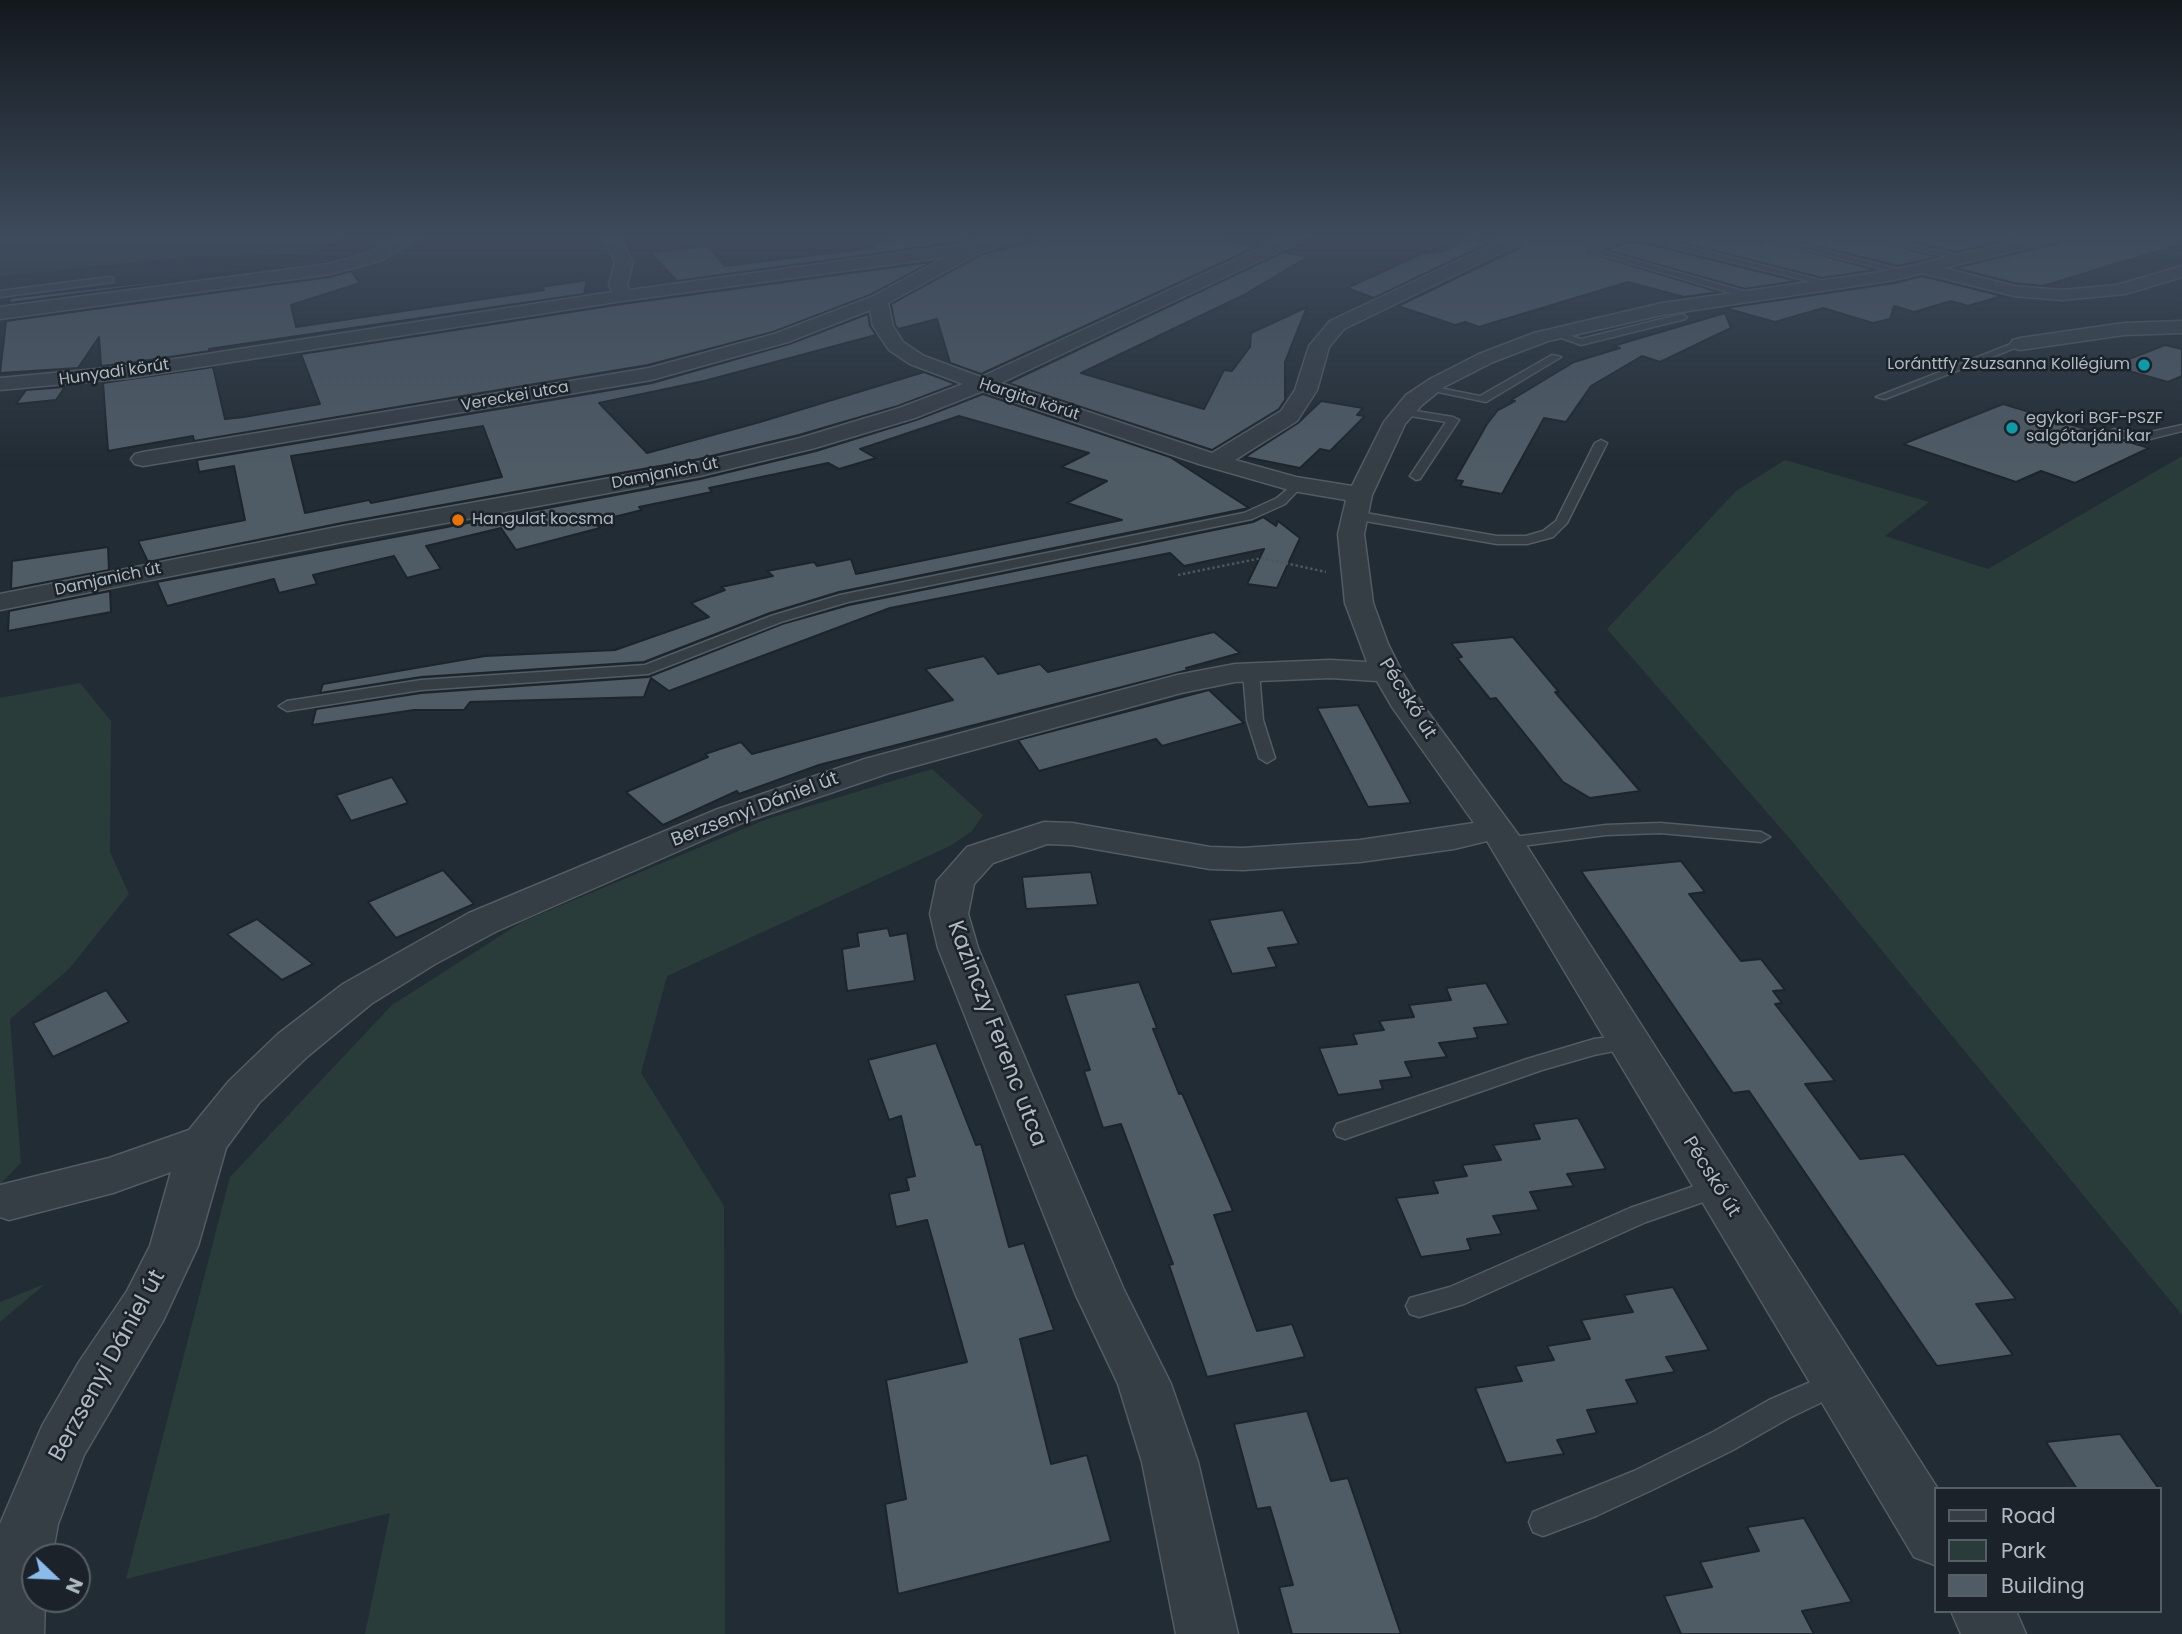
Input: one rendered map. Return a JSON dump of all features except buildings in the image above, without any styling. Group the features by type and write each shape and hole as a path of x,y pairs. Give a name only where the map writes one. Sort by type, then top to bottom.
{"street":[{"name":"Hunyadi körút","path":"0,384 129,372 510,313"},
{"name":"Vereckei utca","path":"143,459 651,374 781,338 846,313"},
{"name":"Hargita körút","path":"880,313 883,326 901,351 946,372 1357,505"},
{"name":"Damjanich út","path":"0,602 342,534 740,460 888,419 982,384 1134,313"},
{"path":"1216,461 1289,416 1306,390 1323,338 1337,325 1362,313"},
{"name":"Pécskő út","path":"1640,313 1553,333 1486,358 1429,389 1403,412 1386,438 1357,505 1351,534 1359,603 1373,644 1408,707 1501,835 1934,1536"},
{"path":"2020,344 2124,329 2182,327"},
{"name":"Berzsenyi Dániel út","path":"12,1634 16,1587 29,1524 61,1444 98,1379 145,1306 174,1246 205,1142 244,1092 293,1045 357,994 421,955 483,922 730,817 877,766 1177,684 1251,672 1387,672"},
{"name":"Kazinczy Ferenc utca","path":"1207,1634 1170,1462 1144,1384 1100,1293 958,948 949,914 956,880 980,855 1044,833 1072,834 1210,858 1243,859 1360,851 1454,838 1501,835"},
{"path":"9,1201 113,1175 205,1142"},
{"path":"1982,1613 1995,1634"}],"lane":[{"path":"1553,333 1581,342 1682,317"},
{"path":"1881,397 2020,344"},
{"path":"1429,389 1482,400 1556,357"},
{"path":"1403,412 1453,421 1416,476"},
{"path":"2114,432 2138,439 2145,435 2182,428"},
{"path":"1357,505 1497,540 1527,540 1548,534 1561,523 1601,443"},
{"path":"287,706 421,685 648,669 776,619 845,598 1248,516 1281,501 1297,485"},
{"path":"1251,672 1253,711 1267,758"},
{"path":"1501,835 1660,828 1732,832 1761,837"},
{"path":"1345,1130 1535,1064 1594,1047 1627,1042"},
{"path":"1419,1306 1455,1296 1638,1214 1718,1187"},
{"path":"1543,1521 1586,1506 1644,1480 1723,1441 1779,1409 1839,1382"}],"path":[{"path":"1178,575 1269,558 1308,570 1355,576"}],"green space":[{"path":"2182,456 2182,1315 1791,840 1607,629 1736,491 1785,460 1929,502 1885,536 1988,569"},
{"path":"80,683 111,721 110,852 129,894 69,969 10,1019 21,1163 0,1184 0,698"},
{"path":"932,769 983,815 972,831 952,845 667,976 641,1073 724,1206 725,1634 365,1634 390,1513 126,1579 230,1177 392,1005 522,922 767,819"},
{"path":"45,1284 0,1322 0,1302"}],"place":[{"name":"Loránttfy Zsuzsanna Kollégium","path":"2144,365"},
{"name":"egykori BGF-PSZF salgótarjáni kar","path":"2012,428"},
{"name":"Hangulat kocsma","path":"458,520"}]}
